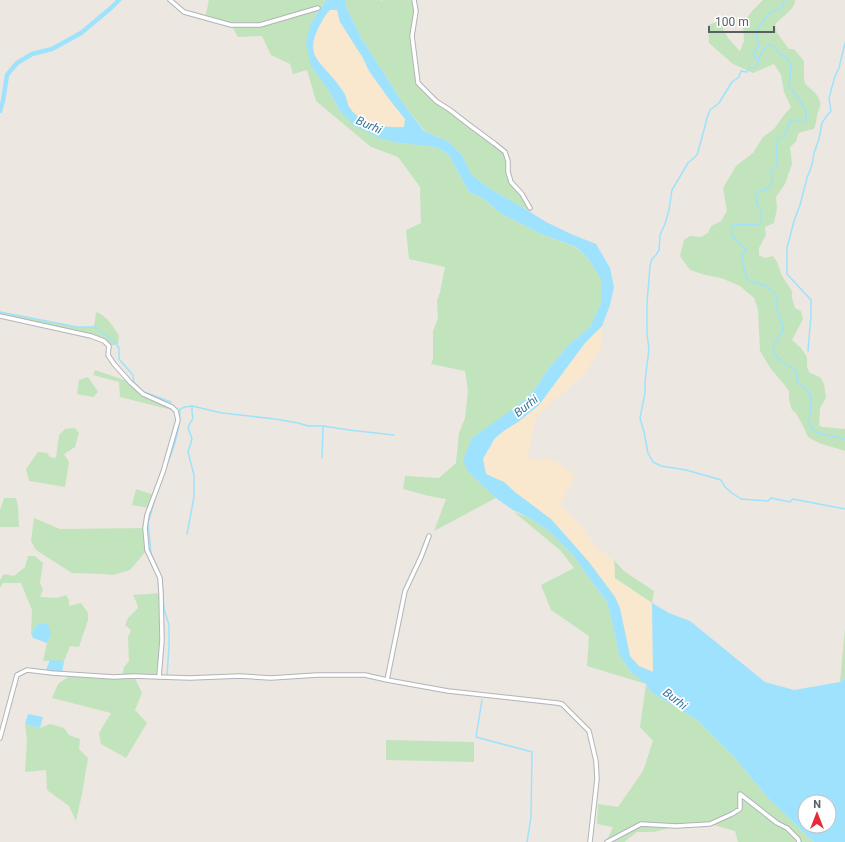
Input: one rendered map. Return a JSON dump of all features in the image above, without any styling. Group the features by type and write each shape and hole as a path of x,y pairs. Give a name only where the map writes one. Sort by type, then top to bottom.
{"street":[{"path":"170,0 184,12 231,25 260,25 318,8"},
{"path":"414,0 416,11 412,36 418,83 436,101 504,152 508,161 510,182 522,194 530,208"},
{"path":"0,316 91,336 104,341 110,346 108,355 130,382 143,394 172,407 176,411 178,420 175,433 163,472 147,515 146,528 147,550 160,578 162,640 159,677"},
{"path":"387,680 405,591 429,536"},
{"path":"0,738 17,675 28,670 104,677 134,676 190,678 240,676 271,678 318,675 365,675 448,692 557,703 562,704 589,731 596,762 597,779 590,842"},
{"path":"607,842 640,824 676,826 710,824 740,809 740,794 777,824 787,828 800,841"}],"green space":[{"path":"209,0 326,0 310,25 311,66 331,94 340,111 382,139 399,143 436,147 449,155 469,192 483,198 500,213 539,233 575,247 588,258 601,279 601,303 590,327 571,343 551,365 533,392 513,409 472,439 463,460 483,485 496,498 434,531 446,499 403,489 405,476 439,478 456,463 459,433 465,418 468,391 465,371 431,364 433,359 433,331 438,318 437,301 445,267 409,259 406,230 421,223 420,187 398,157 371,147 316,101 307,70 293,74 290,64 271,55 262,36 238,37 231,25 205,18"},
{"path":"345,0 414,0 416,11 412,36 418,83 436,101 505,152 511,182 522,194 530,208 527,210 487,187 471,174 462,155 449,142 425,131 404,105 362,39 347,9"},
{"path":"763,0 795,0 793,7 775,25 777,33 789,49 794,49 804,61 805,84 818,97 820,107 814,129 798,134 796,142 790,147 792,164 785,184 776,197 777,208 774,223 765,227 766,235 759,248 759,255 765,258 773,256 782,276 792,291 792,298 795,308 801,311 803,319 792,340 801,348 807,357 809,372 821,378 824,384 826,398 820,408 819,425 822,427 845,429 845,451 819,443 808,437 796,413 792,410 789,400 789,391 771,369 760,351 758,309 754,298 740,286 721,278 690,270 680,256 684,240 690,236 701,237 708,233 711,226 721,221 727,211 723,188 736,166 753,153 763,137 774,129 791,107 784,92 781,75 774,64 753,73 733,64 709,43 708,25 719,21 728,38 740,51 744,41 743,23"},
{"path":"0,312 77,327 94,327 96,312 106,319 115,329 119,336 118,344 109,346 104,341 91,336 0,316"},
{"path":"95,370 130,382 143,394 172,407 176,411 120,397 119,382 93,375"},
{"path":"88,377 98,392 93,397 77,394 79,380"},
{"path":"75,428 79,433 75,447 64,454 69,462 65,487 29,481 26,469 38,452 47,453 50,457 56,458 59,435 65,429"},
{"path":"136,489 154,495 149,508 132,505"},
{"path":"4,498 16,498 19,527 0,527 0,510"},
{"path":"514,512 530,518 550,532 573,555 607,602 619,654 631,672 646,684 587,666 589,636 551,610 541,585 574,568 561,551"},
{"path":"34,518 60,529 145,528 147,550 130,570 113,575 72,573 36,550 31,541"},
{"path":"28,556 35,556 43,563 40,583 43,590 40,597 55,598 66,595 69,600 69,606 81,603 88,613 88,620 79,647 70,646 64,661 43,661 47,643 51,635 39,623 31,633 32,610 21,583 3,583 0,588 0,580 4,574 14,576 25,567"},
{"path":"614,560 624,571 654,591 652,603 615,578"},
{"path":"161,593 159,677 134,676 142,693 135,710 147,723 126,758 101,744 99,733 111,713 52,698 58,684 72,674 122,677 124,667 129,661 128,637 131,630 125,625 128,618 138,608 133,595"},
{"path":"845,628 845,678 840,682"},
{"path":"646,684 651,692 697,720 735,758 769,799 797,826 797,834 806,834 814,842 738,842 735,831 710,824 676,826 654,832 637,832 624,842 606,842 613,827 597,824 598,804 618,807 643,771 653,741 640,727"},
{"path":"25,724 40,728 50,724 64,728 69,735 80,739 79,749 88,758 76,821 69,806 47,790 46,770 25,772 27,741"},
{"path":"386,740 474,742 474,762 386,760"}],"sand":[{"path":"336,9 340,22 363,58 369,71 405,119 404,127 384,127 359,118 349,108 344,93 314,55 313,46 320,24 325,14 330,10"},
{"path":"602,326 601,348 584,375 536,416 528,458 553,460 575,475 560,504 582,526 595,546 614,560 615,579 652,603 653,672 639,666 630,656 620,608 615,597 589,562 552,520 504,482 486,474 483,459 495,438 539,405 585,343"}],"water":[{"name":"Burhi","path":"326,0 345,0 347,9 362,39 404,105 424,131 449,142 462,155 471,174 487,187 546,222 596,244 610,268 614,287 610,305 602,326 585,343 539,405 495,438 483,459 486,474 504,482 552,520 589,562 615,597 620,608 630,656 639,666 653,672 652,603 669,613 690,621 765,682 794,690 840,682 845,678 845,842 814,842 806,834 837,834 837,794 797,794 797,826 769,799 735,758 697,720 651,692 646,684 631,672 619,654 607,602 573,555 550,532 496,498 467,470 463,460 472,438 513,409 533,392 551,365 571,343 590,327 601,303 601,279 588,258 576,247 539,233 500,213 483,198 469,192 449,155 436,147 399,143 382,139 354,126 340,111 331,94 311,66 306,43 310,25","holes":["330,10 337,10 340,22 363,58 369,71 405,119 404,127 377,125 358,116 349,107 346,96 332,76 317,60 313,47 317,31 321,22"]},
{"path":"39,623 48,624 51,635 47,643 33,638 31,633"},
{"path":"50,660 64,661 62,673 45,672"},
{"path":"28,714 43,717 40,728 25,724"}],"waterway":[{"path":"0,111 7,75 17,63 32,54 52,49 81,33 119,0"},
{"path":"784,0 783,6 780,9 769,13 758,29 756,34 759,45 754,51 754,57 756,59 759,58 764,49 769,45 775,47 782,56 786,57 791,65 789,87 802,103 806,113 805,122 791,120 784,137 778,138 776,152 777,166 771,171 772,185 764,191 759,191 756,196 757,204 762,216 759,224 732,224 731,229 734,239 746,249 742,254 742,261 748,281 766,286 775,293 777,310 783,326 783,331 773,347 775,355 795,370 799,384 809,392 811,398 809,417 810,426 819,434 845,439"},
{"path":"808,351 811,300 787,274 787,248 812,165 822,123 831,111 829,98 835,76 839,68 845,43"},
{"path":"759,58 757,67 749,68 747,72 741,71 739,77 732,82 719,103 710,110 697,155 688,163 672,190 669,210 660,235 659,250 652,259 650,266 647,303 647,334 649,349 645,393 640,418 648,453 653,462 661,466 686,470 721,480 725,487 741,499 768,501 771,498 790,502 793,499 845,509"},
{"path":"0,312 77,327 94,327 114,341 119,348 119,359 133,375 134,383 144,392 171,402"},
{"path":"166,467 176,439 180,409 192,406 222,413 275,419 308,426 323,426 394,435"},
{"path":"187,534 194,497 194,475 188,452 192,439 188,427 193,418 192,406"},
{"path":"322,458 323,426"},
{"path":"155,499 148,523 151,553 157,567"},
{"path":"162,580 164,609 169,625 167,675"},
{"path":"482,700 476,737 532,752 531,817 527,842"}]}
